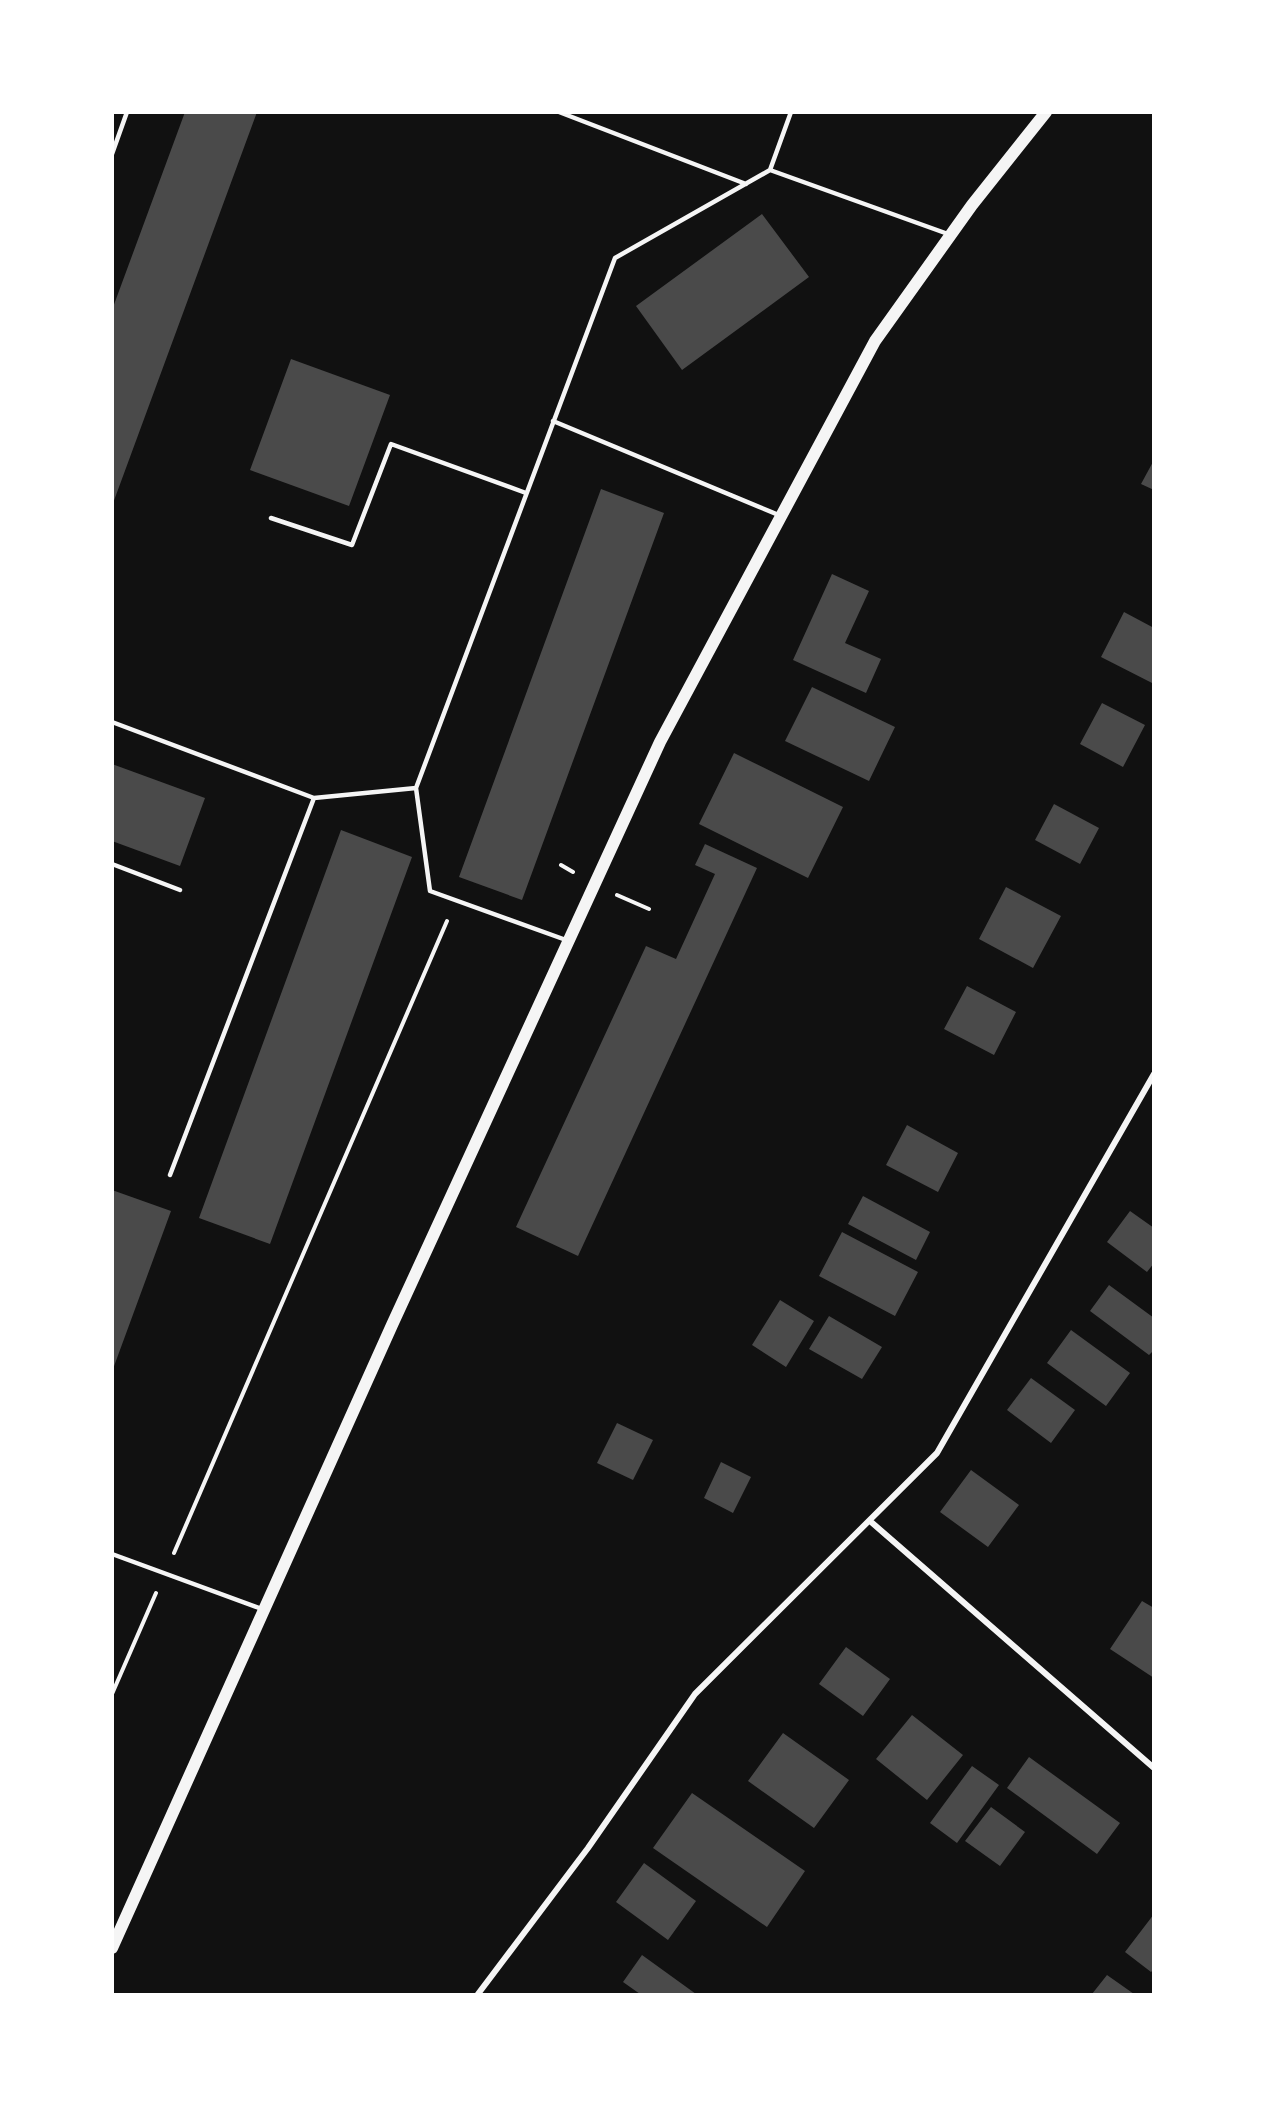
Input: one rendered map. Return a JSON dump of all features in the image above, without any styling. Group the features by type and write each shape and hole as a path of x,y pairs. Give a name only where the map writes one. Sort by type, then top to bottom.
{"main road":[{"path":"112,1948 660,742 875,341 951,235 1046,112"}],"street":[{"path":"478,1995 588,1848 695,1694 937,1453 1154,1074"},
{"path":"870,1521 1154,1768"}],"lane":[{"path":"112,154 128,112"},
{"path":"559,112 746,184"},
{"path":"569,941 430,891 416,788 615,258 770,170 791,112"},
{"path":"770,170 951,235"},
{"path":"554,421 781,517"},
{"path":"271,518 352,545 390,444 526,493"},
{"path":"112,722 314,798 416,788"},
{"path":"171,1175 314,798"},
{"path":"112,864 180,890"},
{"path":"112,1554 264,1610"}],"path":[{"path":"112,1694 456,900"}],"building":[{"path":"185,112 257,112 112,506 112,310"},
{"path":"762,214 809,277 682,370 636,306"},
{"path":"291,359 390,395 349,506 250,470"},
{"path":"1154,460 1154,490 1141,484"},
{"path":"601,489 664,513 522,900 459,877"},
{"path":"832,574 869,591 845,643 881,659 866,693 793,660"},
{"path":"1124,612 1154,628 1154,684 1101,657"},
{"path":"812,687 895,727 869,781 785,741"},
{"path":"1102,703 1145,725 1123,767 1080,744"},
{"path":"734,753 843,807 808,878 699,824"},
{"path":"112,764 205,798 180,866 112,841"},
{"path":"1054,804 1099,828 1080,864 1035,840"},
{"path":"341,830 412,857 270,1244 199,1218"},
{"path":"705,844 757,868 578,1256 516,1227 646,946 676,959 715,874 695,865"},
{"path":"1006,887 1061,916 1033,968 979,939"},
{"path":"967,986 1016,1012 994,1055 944,1029"},
{"path":"907,1125 958,1153 938,1192 886,1165"},
{"path":"112,1190 171,1211 113,1369 112,1369"},
{"path":"863,1196 930,1232 916,1260 848,1224"},
{"path":"1130,1211 1154,1228 1154,1263 1147,1272 1107,1242"},
{"path":"842,1232 918,1272 895,1316 819,1276"},
{"path":"1109,1285 1154,1318 1154,1350 1149,1355 1090,1311"},
{"path":"780,1300 814,1321 786,1367 752,1345"},
{"path":"829,1316 882,1347 862,1379 809,1349"},
{"path":"1071,1330 1130,1373 1106,1406 1047,1363"},
{"path":"1031,1378 1075,1410 1051,1443 1007,1410"},
{"path":"617,1423 653,1440 633,1480 597,1463"},
{"path":"721,1462 751,1477 733,1513 704,1498"},
{"path":"971,1470 1019,1505 988,1547 940,1512"},
{"path":"1142,1601 1154,1608 1154,1678 1110,1649"},
{"path":"846,1647 890,1679 863,1716 819,1684"},
{"path":"912,1715 963,1755 927,1800 876,1759"},
{"path":"783,1733 849,1780 814,1828 748,1781"},
{"path":"1029,1757 1120,1823 1097,1854 1007,1788"},
{"path":"972,1766 999,1785 957,1843 930,1823"},
{"path":"692,1793 805,1871 767,1927 653,1848"},
{"path":"991,1807 1025,1832 1000,1866 965,1841"},
{"path":"644,1863 696,1901 668,1940 616,1902"},
{"path":"1154,1914 1154,1969 1151,1972 1125,1952"},
{"path":"642,1955 696,1994 640,1994 623,1982"},
{"path":"1107,1975 1134,1994 1092,1994"}]}
